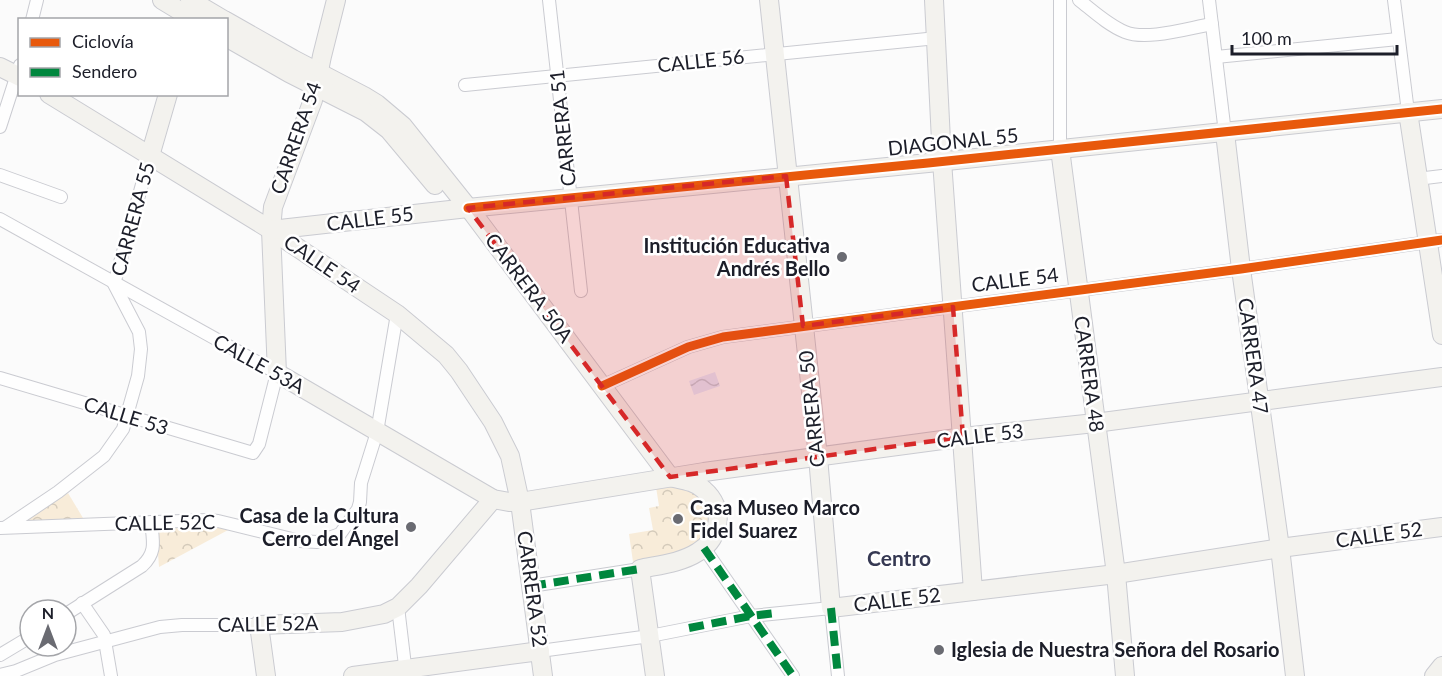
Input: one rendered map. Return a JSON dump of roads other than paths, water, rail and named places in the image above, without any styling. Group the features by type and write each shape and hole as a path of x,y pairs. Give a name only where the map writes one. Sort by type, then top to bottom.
{"street":[{"path":"32,18 37,0"},
{"name":"CARRERA 50A","path":"162,0 189,11 217,18"},
{"name":"CARRERA 54","path":"253,453 259,444 277,373 273,207 311,109 336,0"},
{"name":"CARRERA 51","path":"549,0 581,291"},
{"name":"CARRERA 50","path":"769,0 786,176 818,457 838,676"},
{"path":"934,0 938,38 942,161 973,591"},
{"name":"CARRERA 48","path":"1060,0 1060,149 1116,574 1125,676"},
{"path":"1079,0 1116,27 1127,33 1143,36 1212,24"},
{"name":"CARRERA 47","path":"1209,0 1241,269 1280,548 1295,676"},
{"path":"1394,0 1417,179 1434,241 1442,335"},
{"name":"CARRERA 50A","path":"228,22 317,79 389,130 442,193 447,202 443,210"},
{"name":"CALLE 56","path":"465,85 938,38"},
{"name":"CARRERA 50A","path":"228,39 317,79 364,96 392,116 411,136 468,208 670,477"},
{"path":"1216,57 1398,39"},
{"path":"0,67 18,72"},
{"path":"0,127 18,75"},
{"name":"CALLE 54","path":"52,96 272,230 397,314 446,355 474,393 507,448 520,502"},
{"name":"CARRERA 55","path":"2,529 58,492 104,456 116,440 127,417 138,376 141,349 139,333 114,284 167,96"},
{"name":"DIAGONAL 55","path":"468,208 1442,109"},
{"path":"0,175 61,197"},
{"path":"1417,179 1442,176"},
{"name":"CALLE 55","path":"272,230 468,208"},
{"name":"CALLE 53A","path":"0,219 277,373 493,499 520,502"},
{"name":"CALLE 54","path":"602,386 687,346 705,340 1434,241"},
{"path":"377,432 397,314"},
{"name":"CALLE 53","path":"520,502 670,477 963,437 1095,423 1442,377"},
{"name":"CALLE 53","path":"0,378 253,453"},
{"name":"CALLE 52C","path":"2,529 218,521 300,541 327,540 340,534 358,508 361,483 377,432"},
{"path":"531,586 679,561 704,548 714,535 718,524 719,513 715,501 704,489 694,483 670,477"},
{"name":"CALLE 52A","path":"0,675 55,655 174,625 259,626 342,622 373,618 398,607 419,586 493,499"},
{"name":"CARRERA 52","path":"520,502 543,676"},
{"path":"78,606 149,560 153,547 151,522"},
{"name":"CALLE 52","path":"353,676 406,672 650,636 751,616 1116,574 1280,548 1442,527"},
{"path":"704,548 793,676"},
{"path":"640,569 655,676"},
{"path":"82,603 99,626 107,642 111,676"},
{"path":"398,607 406,672"},
{"path":"259,626 266,676"},
{"path":"0,655 18,645"},
{"path":"1434,676 1442,666"}],"water":[{"path":"715,372 720,386 694,395 689,381"}],"place":[{"name":"Institución Educativa Andrés Bello","path":"842,257"},
{"name":"Casa Museo Marco Fidel Suarez","path":"678,519"},
{"name":"Casa de la Cultura Cerro del Ángel","path":"411,527"},
{"name":"Iglesia de Nuestra Señora del Rosario","path":"939,650"}],"district":[{"name":"Centro","path":"899,559"}]}
